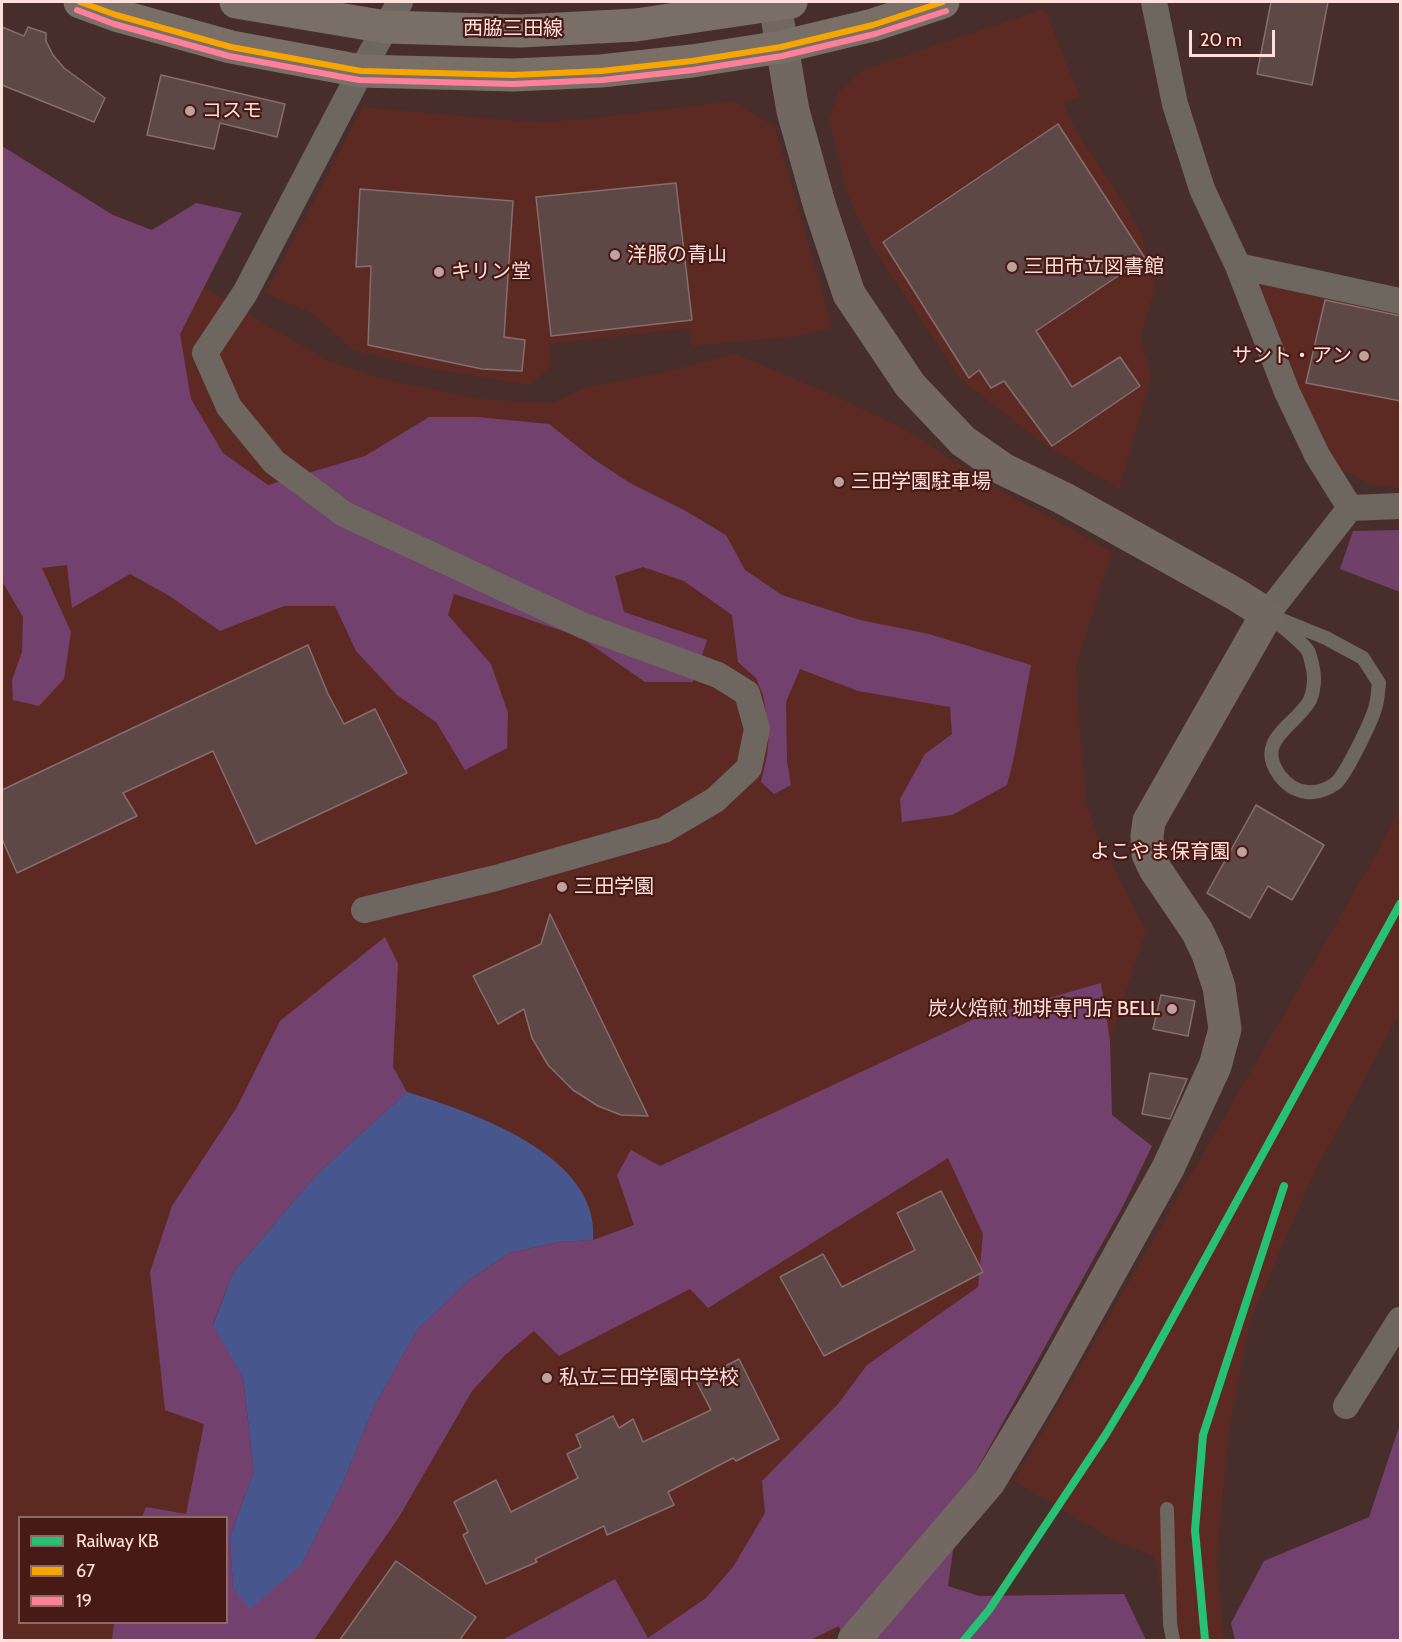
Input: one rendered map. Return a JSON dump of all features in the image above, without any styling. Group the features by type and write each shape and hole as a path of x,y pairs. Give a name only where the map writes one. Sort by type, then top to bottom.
{"main road":[{"path":"80,2 116,15 231,46 361,71 513,75 601,71 692,61 781,47 873,25 943,2"},
{"name":"西脇三田線","path":"236,2 393,14 521,31 636,26 783,3"}],"street":[{"path":"1154,2 1175,104 1202,189 1238,266 1287,392 1317,455 1350,508"},
{"path":"783,3 781,47 793,111 820,207 849,294 910,385 963,441 1002,469 1073,504 1267,614"},
{"path":"364,910 496,878 664,830 715,800 749,768 756,729 747,693 718,675 584,626 344,514 274,462 229,407 205,353 245,293 393,14"},
{"path":"1238,266 1401,301"},
{"path":"854,1641 989,1482 1042,1394 1168,1168 1215,1066 1225,1029 1219,987 1208,954 1197,931 1155,869 1148,854 1146,836 1149,821 1267,614 1350,508 1401,506"},
{"path":"1346,1406 1401,1320"}],"lane":[{"path":"1267,614 1326,638 1364,658 1379,683 1376,707 1348,767 1337,782 1313,793 1301,792 1286,782 1275,767 1271,749 1277,735 1294,720 1310,700 1314,683 1313,668 1308,650 1267,614"},
{"path":"1167,1509 1170,1624 1173,1641"}],"shaded area":[{"path":"1044,9 1080,96 1063,102 1071,122 1140,230 1155,287 1140,338 1151,376 1119,489 1044,444 962,380 871,244 849,198 829,119 838,93 861,71"},
{"path":"734,101 775,127 832,328 796,336 692,346 689,328 549,344 551,366 530,385 428,368 353,350 312,313 266,293 363,107 526,122 579,120"},
{"name":"三田学園","path":"2,146 113,215 152,230 196,203 242,213 204,288 328,361 386,380 479,399 551,403 588,387 661,373 735,354 824,391 902,428 988,483 1112,552 1076,666 1079,724 1086,803 1101,845 1146,930 1110,1041 1112,1115 1152,1146 1123,1206 960,1500 869,1591 828,1640 2,1640"},
{"path":"2,146 113,215 152,230 196,203 242,213 180,334 191,399 223,453 268,485 365,456 429,417 477,417 549,424 592,458 630,483 684,510 726,535 745,570 782,595 860,620 929,634 1031,665 1007,785 952,815 902,822 900,799 925,754 952,734 950,707 858,691 800,669 786,702 787,761 791,785 774,794 761,782 767,756 769,732 763,695 756,678 738,662 732,615 684,581 643,567 615,576 624,612 707,640 693,682 645,682 580,637 454,594 448,615 491,664 508,713 507,748 465,770 436,722 397,695 356,651 335,606 284,606 220,631 168,595 130,574 72,608 67,565 42,568 71,632 64,679 39,706 13,700 12,680 22,652 23,617 2,581"},
{"path":"1264,280 1400,311 1400,488 1370,484 1332,464 1315,434 1257,290"},
{"path":"1400,530 1400,592 1340,569 1353,531"},
{"path":"1400,808 1400,1012 1312,1177 1250,1321 1229,1427 1216,1563 1224,1640 1167,1640 1155,1556 1115,1541 1014,1481 1369,867"},
{"path":"385,937 398,964 393,1067 407,1092 317,1174 233,1273 213,1324 243,1378 254,1471 230,1537 233,1588 302,1564 344,1480 374,1407 417,1330 469,1280 509,1253 559,1242 593,1240 634,1225 617,1175 631,1150 660,1166 972,1020 1101,983 1110,1041 1112,1115 1152,1146 1123,1206 960,1500 948,1586 979,1596 1124,1594 1146,1640 843,1640 839,1626 810,1640 502,1640 615,1579 648,1638 706,1598 733,1567 765,1513 762,1481 838,1404 867,1365 978,1287 983,1234 948,1158 708,1308 690,1289 559,1356 534,1331 505,1355 472,1391 399,1517 314,1640 112,1640 114,1624 228,1624 228,1516 142,1516 146,1507 186,1514 204,1424 165,1410 150,1272 172,1206 237,1107 280,1021"},
{"path":"1400,1424 1400,1640 1235,1640 1231,1623 1264,1561 1369,1517"}],"water":[{"path":"407,1092 496,1125 555,1161 576,1184 590,1210 593,1240 559,1242 509,1253 469,1280 417,1330 374,1407 344,1480 302,1564 250,1609 233,1588 230,1537 254,1471 243,1378 213,1325 233,1273 317,1174"}],"building":[{"path":"1271,2 1328,2 1312,85 1257,74"},
{"path":"2,27 24,36 28,27 46,33 46,41 53,55 64,68 105,98 94,122 2,85"},
{"path":"161,75 285,104 277,137 220,123 214,149 147,135"},
{"path":"1058,124 1145,258 1036,331 1072,387 1120,357 1140,386 1052,446 1004,381 991,388 979,370 969,378 883,242"},
{"path":"676,183 692,320 551,336 536,197"},
{"path":"360,189 513,201 504,337 525,340 522,371 482,369 368,345 371,266 356,267"},
{"path":"1325,300 1401,316 1401,401 1306,383"},
{"path":"308,645 328,694 344,724 375,709 407,773 256,844 213,751 123,793 137,816 17,873 2,839 2,790"},
{"path":"1256,805 1324,845 1292,900 1268,886 1250,918 1207,893"},
{"path":"550,914 648,1116 621,1115 598,1106 573,1090 548,1065 532,1038 524,1009 498,1024 473,976 541,944"},
{"path":"1161,995 1195,1001 1188,1036 1153,1029"},
{"path":"1150,1073 1187,1079 1170,1119 1142,1114"},
{"path":"941,1191 983,1272 824,1356 780,1277 823,1254 842,1287 915,1250 897,1213"},
{"path":"739,1359 779,1439 736,1461 733,1458 668,1492 674,1505 607,1535 604,1526 535,1559 537,1562 486,1584 463,1535 468,1532 454,1502 496,1480 511,1512 578,1478 567,1454 581,1447 576,1435 613,1416 619,1428 633,1419 643,1442 711,1410 696,1381"},
{"path":"396,1561 476,1617 459,1641 339,1641"}],"rail line":[{"name":"KB","path":"964,1640 989,1610 1106,1434 1138,1381 1400,904"},
{"name":"KB","path":"1205,1640 1195,1530 1203,1435 1284,1186"}],"transit line":[{"name":"67","path":"80,2 116,15 231,47 361,71 513,75 601,71 692,61 781,47 873,25 943,2"},
{"name":"19","path":"77,10 114,24 229,56 359,80 513,84 602,80 693,70 782,56 875,34 946,11"}],"place":[{"name":"コスモ","path":"190,111"},
{"name":"洋服の青山","path":"615,255"},
{"name":"三田市立図書館","path":"1012,267"},
{"name":"キリン堂","path":"439,272"},
{"name":"サント・アン","path":"1364,356"},
{"name":"三田学園駐車場","path":"839,482"},
{"name":"よこやま保育園","path":"1242,852"},
{"name":"三田学園","path":"562,887"},
{"name":"炭火焙煎 珈琲専門店 BELL","path":"1172,1009"},
{"name":"私立三田学園中学校","path":"547,1378"}]}
